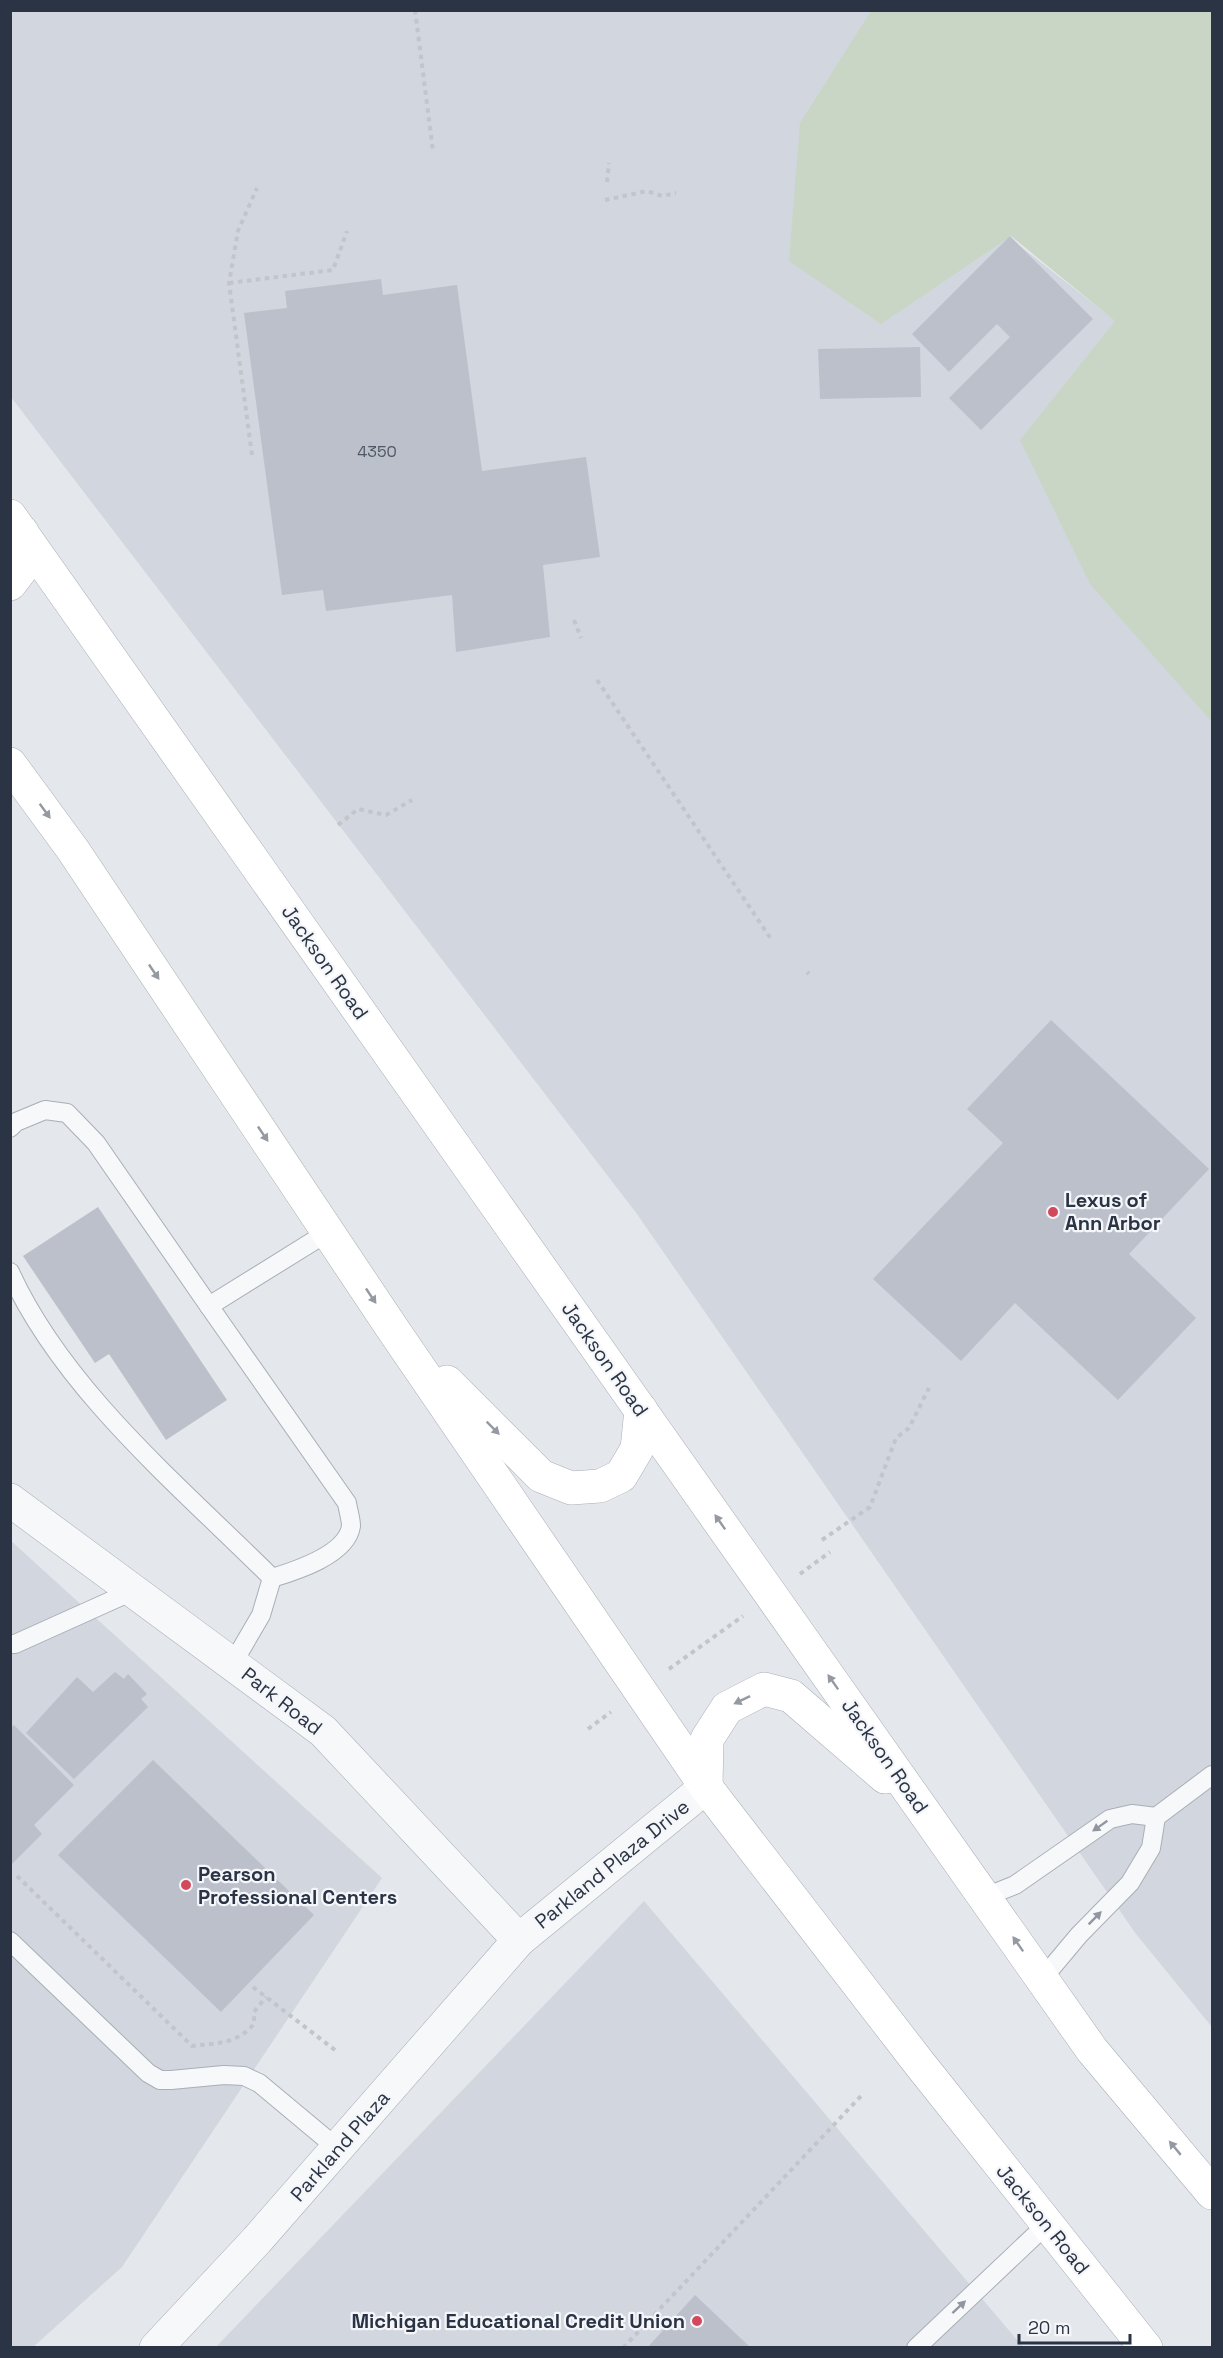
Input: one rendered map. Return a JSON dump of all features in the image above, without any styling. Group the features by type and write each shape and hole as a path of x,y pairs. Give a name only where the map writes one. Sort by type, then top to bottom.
{"main road":[{"path":"10,584 20,571 16,524"},
{"name":"Jackson Road","path":"16,524 1092,2050 1212,2193"},
{"name":"Jackson Road","path":"10,764 73,850 392,1328 706,1787 1146,2348"},
{"path":"392,1328 541,1476 571,1488 600,1486 621,1476 637,1449 641,1410"},
{"path":"706,1787 707,1739 727,1707 764,1689 791,1696 923,1810"}],"street":[{"name":"Park Road","path":"10,1500 135,1590 323,1731 519,1940"},
{"name":"Parkland Plaza Drive","path":"519,1940 706,1787"},
{"name":"Parkland Plaza","path":"156,2348 257,2240 519,1940"}],"lane":[{"path":"10,1128 16,1122 45,1110 67,1113 96,1143 347,1503 351,1527 339,1546 306,1568 272,1578"},
{"path":"209,1306 328,1232"},
{"path":"10,1272 27,1308 99,1404 150,1459 272,1578"},
{"path":"233,1663 261,1615 272,1578"},
{"path":"10,1644 15,1644 135,1590"},
{"path":"1042,1978 1079,1935 1130,1883 1151,1848 1156,1817 1212,1775"},
{"path":"985,1897 1015,1885 1110,1819 1132,1814 1156,1817"},
{"path":"10,1941 148,2073 160,2080 244,2076 259,2083 337,2148"},
{"path":"916,2348 1047,2224"}],"path":[{"path":"415,10 433,151"},
{"path":"607,182 609,163"},
{"path":"252,455 229,283 238,231 257,188"},
{"path":"606,200 647,191 662,196 676,194"},
{"path":"229,283 333,270 347,231"},
{"path":"574,620 581,638"},
{"path":"597,680 771,939"},
{"path":"338,825 358,809 386,814 412,800"},
{"path":"822,1540 870,1507 896,1438 909,1428 929,1388"},
{"path":"792,1580 830,1552"},
{"path":"668,1670 746,1613"},
{"path":"588,1729 614,1710"},
{"path":"16,1876 192,2046 233,2041 245,2034 254,2024 254,2012 266,1997"},
{"path":"253,1987 335,2050"},
{"path":"623,2348 861,2096"}],"shaded area":[{"path":"11,10 885,11 921,168 1212,397 1212,2027 1136,1934 637,1214 11,397"},
{"path":"10,1540 382,1878 122,2267 32,2348 10,2347"},
{"path":"644,1901 1023,2347 215,2348"}],"green space":[{"path":"871,11 1212,11 1212,722 1090,584 1020,440 1115,321 1011,236 881,324 789,261 800,123"}],"building":[{"path":"1010,236 1093,319 981,430 949,398 1010,337 997,324 949,372 912,334"},
{"path":"381,279 383,295 457,285 482,471 586,457 600,557 543,565 550,637 456,652 452,595 326,611 323,590 282,595 244,313 287,308 285,291"},
{"path":"920,347 921,397 820,399 818,349"},
{"name":"Lexus of Ann Arbor","path":"1051,1020 1209,1169 1129,1254 1196,1318 1118,1400 1015,1303 961,1361 873,1279 1003,1143 967,1109"},
{"path":"98,1207 227,1400 166,1440 109,1354 95,1363 23,1256"},
{"path":"115,1672 124,1679 128,1674 147,1694 141,1699 148,1707 74,1779 26,1733 77,1677 93,1692"},
{"path":"14,1725 74,1785 34,1825 42,1834 10,1866 10,1728"},
{"name":"Pearson Professional Centers","path":"153,1760 314,1915 221,2012 58,1855"},
{"name":"Michigan Educational Credit Union","path":"695,2295 751,2348 647,2348"}],"place":[{"name":"Lexus of Ann Arbor","path":"1053,1212"},
{"name":"Pearson Professional Centers","path":"186,1885"},
{"name":"Michigan Educational Credit Union","path":"697,2321"}]}
